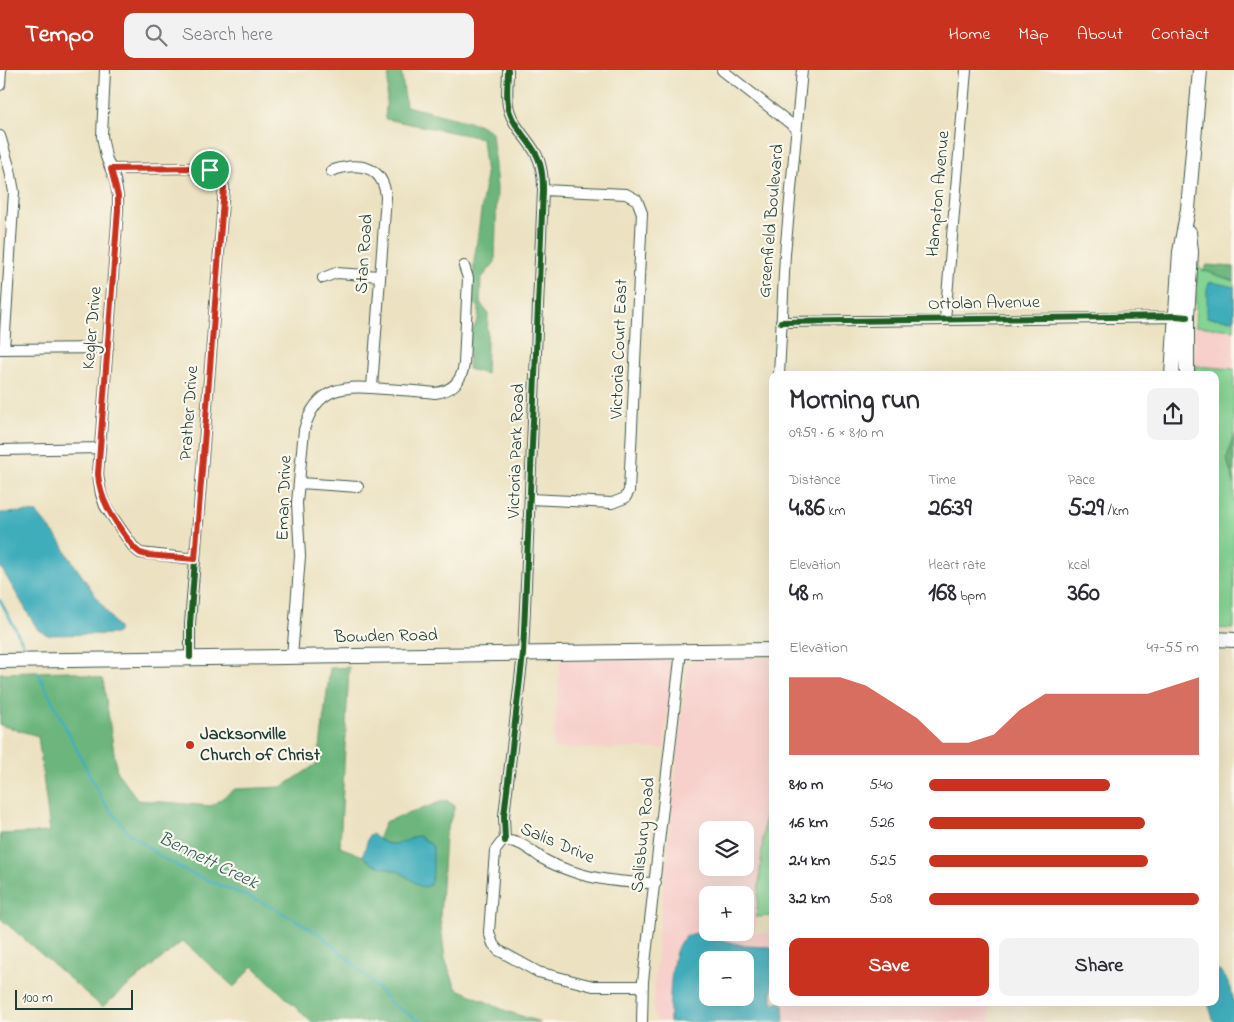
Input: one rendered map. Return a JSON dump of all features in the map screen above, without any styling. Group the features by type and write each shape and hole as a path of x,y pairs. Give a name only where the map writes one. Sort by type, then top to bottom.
{"main road":[{"path":"1186,371 1181,351 1180,252 1188,208 1200,70"},
{"path":"1174,371 1181,351"},
{"path":"1219,639 1234,640"},
{"name":"Bowden Road","path":"0,661 769,650"}],"street":[{"path":"0,85 1,70"},
{"name":"Kegler Drive","path":"105,70 101,127 103,148 118,196 118,210 98,474 101,494 105,506 134,548 140,553 195,559"},
{"name":"Victoria Park Road","path":"505,841 504,816 523,654 543,190 540,162 536,153 520,132 510,112 508,103 508,70"},
{"path":"722,70 796,128"},
{"name":"Greenfield Boulevard","path":"780,371 785,254 802,70"},
{"name":"Hampton Avenue","path":"945,320 966,70"},
{"path":"0,136 12,175 14,192 2,349 108,348"},
{"name":"Stan Road","path":"331,170 346,166 369,168 377,173 385,188 386,197 372,387"},
{"name":"Prather Drive","path":"111,169 202,168 217,173 222,180 224,188 190,624 190,657"},
{"name":"Victoria Court East","path":"530,499 612,503 625,498 629,492 642,222 640,204 632,196 543,190"},
{"name":"Eman Drive","path":"292,657 300,556 297,515 304,430 310,412 315,404 329,393 347,387 372,387 435,393 443,392 457,384 463,371 465,355 468,278 464,266"},
{"path":"322,278 336,273 380,276"},
{"name":"Ortolan Avenue","path":"781,322 1182,317"},
{"path":"0,450 100,448"},
{"path":"300,483 358,488"},
{"name":"Salisbury Road","path":"642,1022 643,986 681,651"},
{"name":"Salis Drive","path":"505,841 511,840 519,843 544,859 580,874 628,882 656,883"},
{"path":"505,841 495,851 489,932 493,944 498,950 538,972 593,986 643,986"}],"shaded area":[{"path":"1195,326 1234,330 1234,369 1195,366"},
{"path":"769,657 769,770 755,933 769,933 769,1006 989,1006 990,1022 657,1022 653,1010 657,948 687,666 692,660 697,659"},
{"path":"664,659 672,666 664,749 553,748 560,660"}],"green space":[{"path":"389,70 401,70 406,106 478,124 492,132 497,188 495,262 481,279 480,303 488,313 486,374 468,369 470,335 478,319 479,308 473,302 474,262 486,175 482,138 385,119"},
{"path":"1197,264 1203,270 1234,281 1234,330 1195,326"},
{"path":"1207,265 1234,267 1234,281 1202,270"},
{"path":"1195,366 1234,369 1234,434 1227,459 1234,483 1234,629 1219,628 1219,371 1195,371"},
{"path":"1234,434 1234,483 1227,459"},
{"path":"349,667 340,847 363,856 372,864 400,872 420,886 416,836 397,844 378,840 385,822 446,800 455,806 445,836 440,918 445,959 456,988 506,1011 540,1022 311,1022 253,966 234,987 183,941 102,1007 0,918 0,834 50,832 38,736 0,725 0,673 68,671 103,679 117,772 138,800 211,806 235,789 282,787 318,763 330,668"},
{"path":"769,770 769,916 756,917"}],"water":[{"path":"1209,283 1234,287 1234,320 1207,317 1207,289"},
{"path":"0,513 37,513 61,542 67,554 118,628 118,632 115,634 48,635 38,630 0,566"},
{"path":"372,834 388,844 397,844 419,836 431,844 433,847 433,874 430,885 426,887 420,886 400,872 372,864 363,856 369,835"},
{"path":"697,933 699,934 699,941 727,941 745,946 769,947 769,1006 783,1006 784,1022 670,1022 671,978 675,954 683,939"},
{"path":"1219,971 1226,978 1232,991 1234,1022 1214,1022 1209,1006 1219,1006"}],"waterway":[{"name":"Bennett Creek","path":"0,600 24,645"},
{"name":"Bennett Creek","path":"38,673 103,801 128,832 161,857 190,873 259,901 321,935 361,971 393,1005 422,1022"}],"cycle path":[{"path":"505,841 504,816 523,654 543,190 542,170 537,156 515,123 508,108 508,70"},
{"path":"111,169 202,168 217,173 222,180 224,188 190,624 190,657"},
{"path":"781,322 1187,317"}],"place":[{"name":"Jacksonville Church of Christ","path":"190,745"}],"route":[{"path":"202,168 210,170 217,173 222,180 224,188 195,559 147,555 140,553 134,548 105,506 99,485 98,474 118,210 118,196 111,169 202,168"}]}
